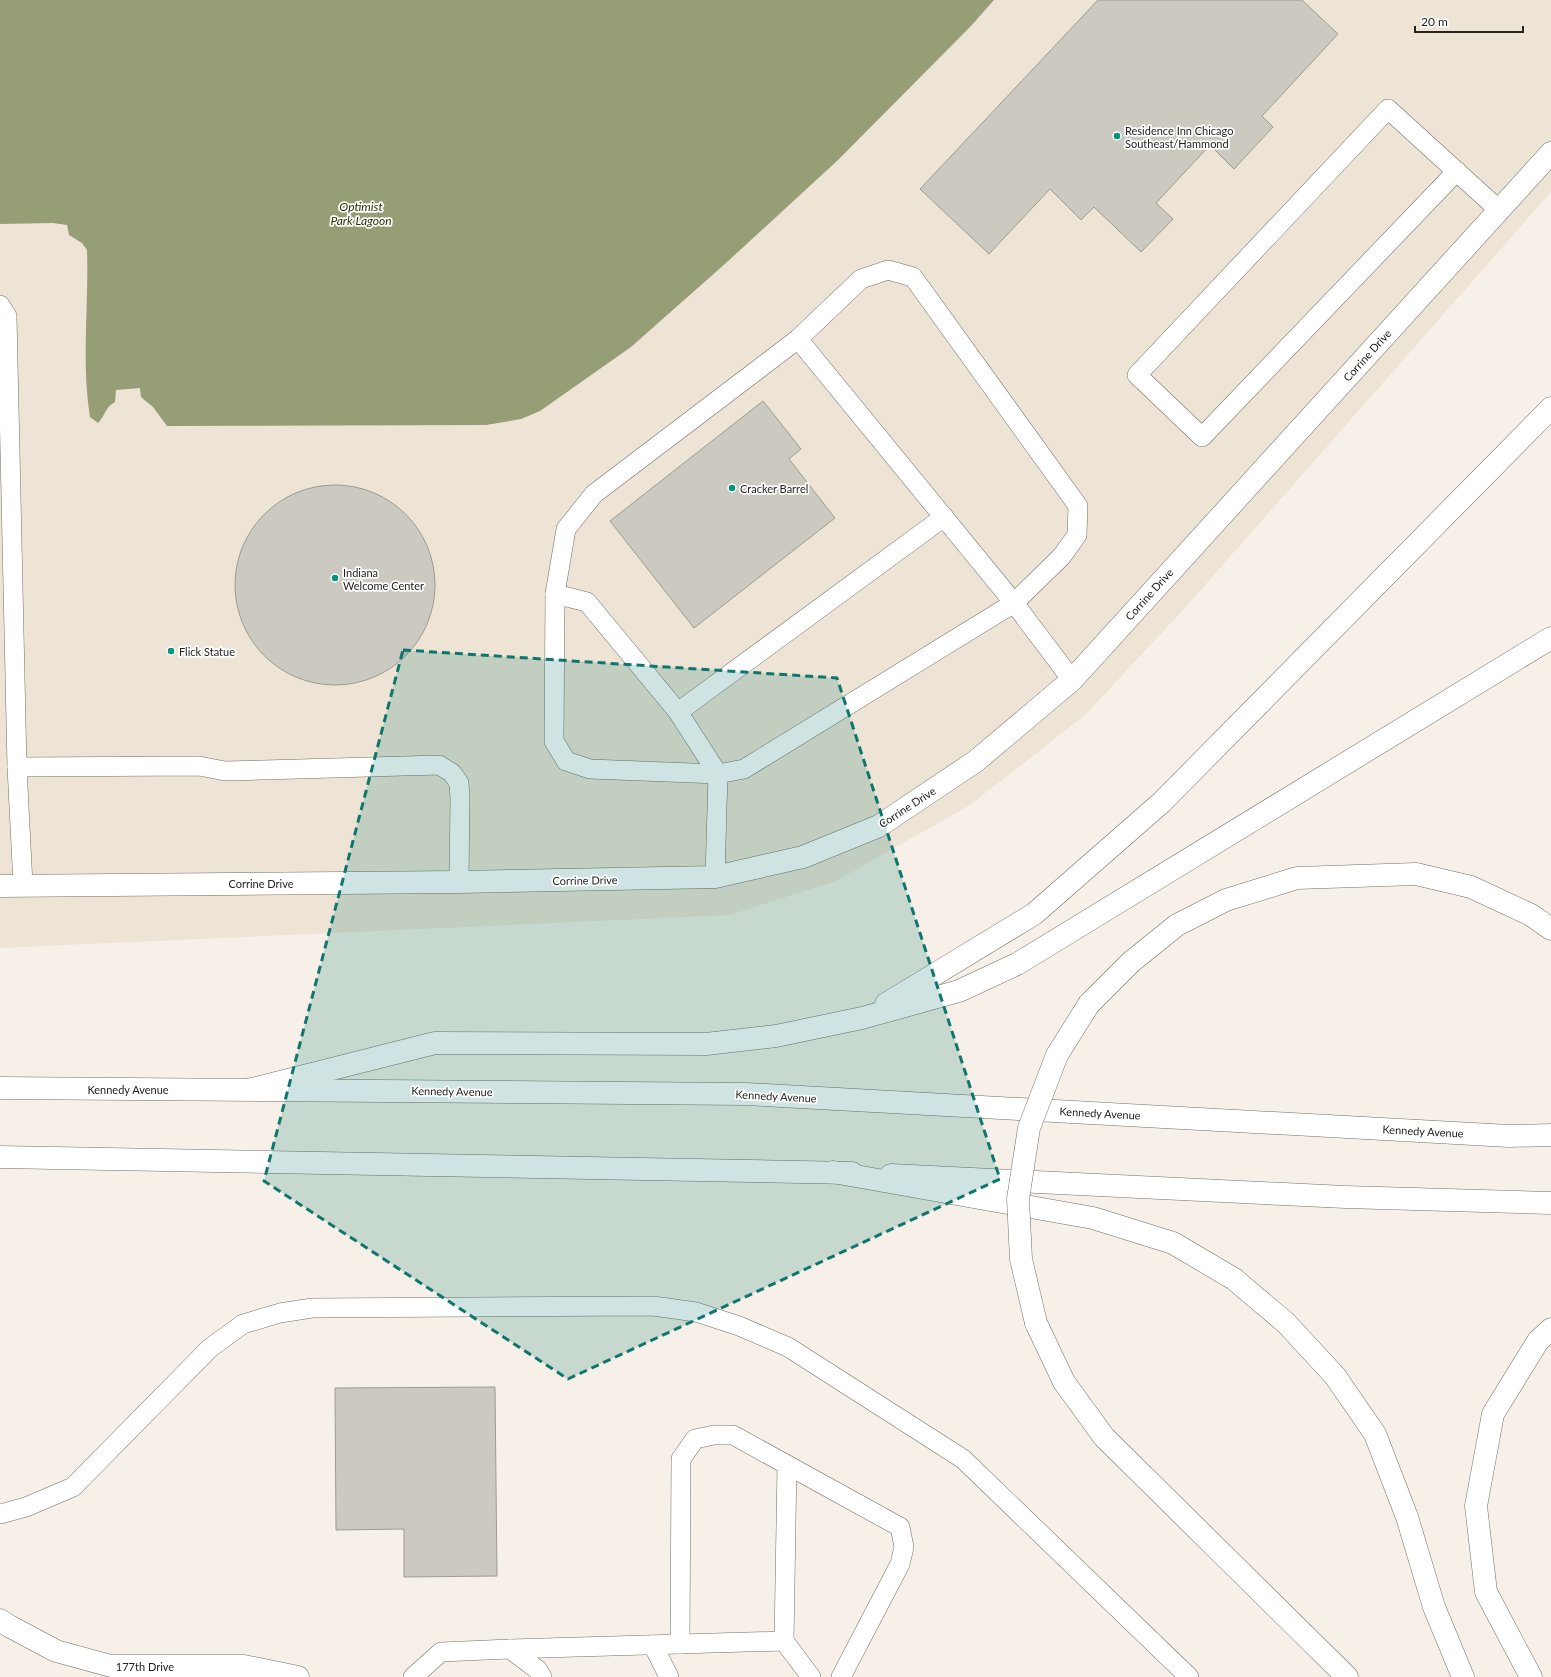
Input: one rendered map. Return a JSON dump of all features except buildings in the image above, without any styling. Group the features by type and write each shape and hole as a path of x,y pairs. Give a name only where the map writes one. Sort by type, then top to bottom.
{"main road":[{"name":"Corrine Drive","path":"0,886 459,882 715,877 803,857 879,826 976,762 1072,680 1551,152"},
{"path":"862,1018 1034,914 1162,802 1551,408"},
{"path":"252,1089 435,1043 706,1044 776,1036 862,1018 959,991 1017,964 1551,638"},
{"path":"1347,1677 1104,1438 1064,1382 1036,1323 1021,1259 1018,1199 1029,1128 1057,1055 1089,1004 1130,962 1177,925 1226,900 1297,878 1353,874 1416,874 1471,887 1531,915 1551,929"},
{"name":"Kennedy Avenue","path":"0,1088 746,1094 1509,1136 1551,1135"},
{"path":"0,1157 833,1172 1345,1197 1551,1203"},
{"path":"833,1172 1093,1218 1172,1243 1234,1279 1286,1323 1335,1376 1375,1434 1407,1517 1434,1607 1463,1677"},
{"path":"1531,1677 1486,1592 1476,1506 1493,1414 1538,1341 1551,1329"},
{"name":"177th Drive","path":"0,1620 8,1626 56,1651 111,1666 244,1666 298,1677"}],"lane":[{"path":"1457,172 1202,437 1137,375 1388,109 1499,210"},
{"path":"888,270 913,277 1078,506 1077,535 1062,556 1014,603 744,769 718,774 590,769 566,760 554,740 555,594 566,529 594,494 798,339 861,278 888,270"},
{"path":"0,306 7,316 4,402 22,885"},
{"path":"798,339 1014,603 1072,680"},
{"path":"678,712 944,517"},
{"path":"555,594 587,602 678,712 718,774 715,877"},
{"path":"18,767 199,766 225,770 439,766 452,773 459,783 459,882"},
{"path":"0,1514 26,1507 72,1487 210,1348 243,1324 280,1313 312,1308 653,1306 696,1312 740,1326 788,1347 963,1459 1189,1677"},
{"path":"680,1644 681,1459 695,1439 714,1435 733,1435 900,1527 904,1548 900,1564 841,1677"},
{"path":"787,1465 784,1641 811,1677"},
{"path":"413,1677 440,1652 784,1641"},
{"path":"654,1645 669,1677"},
{"path":"510,1649 538,1670 542,1677"}],"highlighted area":[{"path":"403,650 837,678 1000,1179 568,1379 264,1181"}],"shaded area":[{"path":"992,0 1551,0 1551,192 1184,609 1084,716 970,805 836,881 729,915 0,948 0,167"}],"water":[{"name":"Optimist Park Lagoon","path":"0,0 994,0 971,26 838,160 726,263 631,347 540,411 521,419 486,425 167,426 153,407 141,397 140,388 116,390 115,402 111,404 98,423 90,417 86,376 87,250 82,243 69,235 67,225 53,223 0,224"}],"place":[{"name":"Residence Inn Chicago Southeast/Hammond","path":"1117,136"},
{"name":"Cracker Barrel","path":"732,488"},
{"name":"Indiana Welcome Center","path":"335,578"},
{"name":"Flick Statue","path":"171,651"}]}
